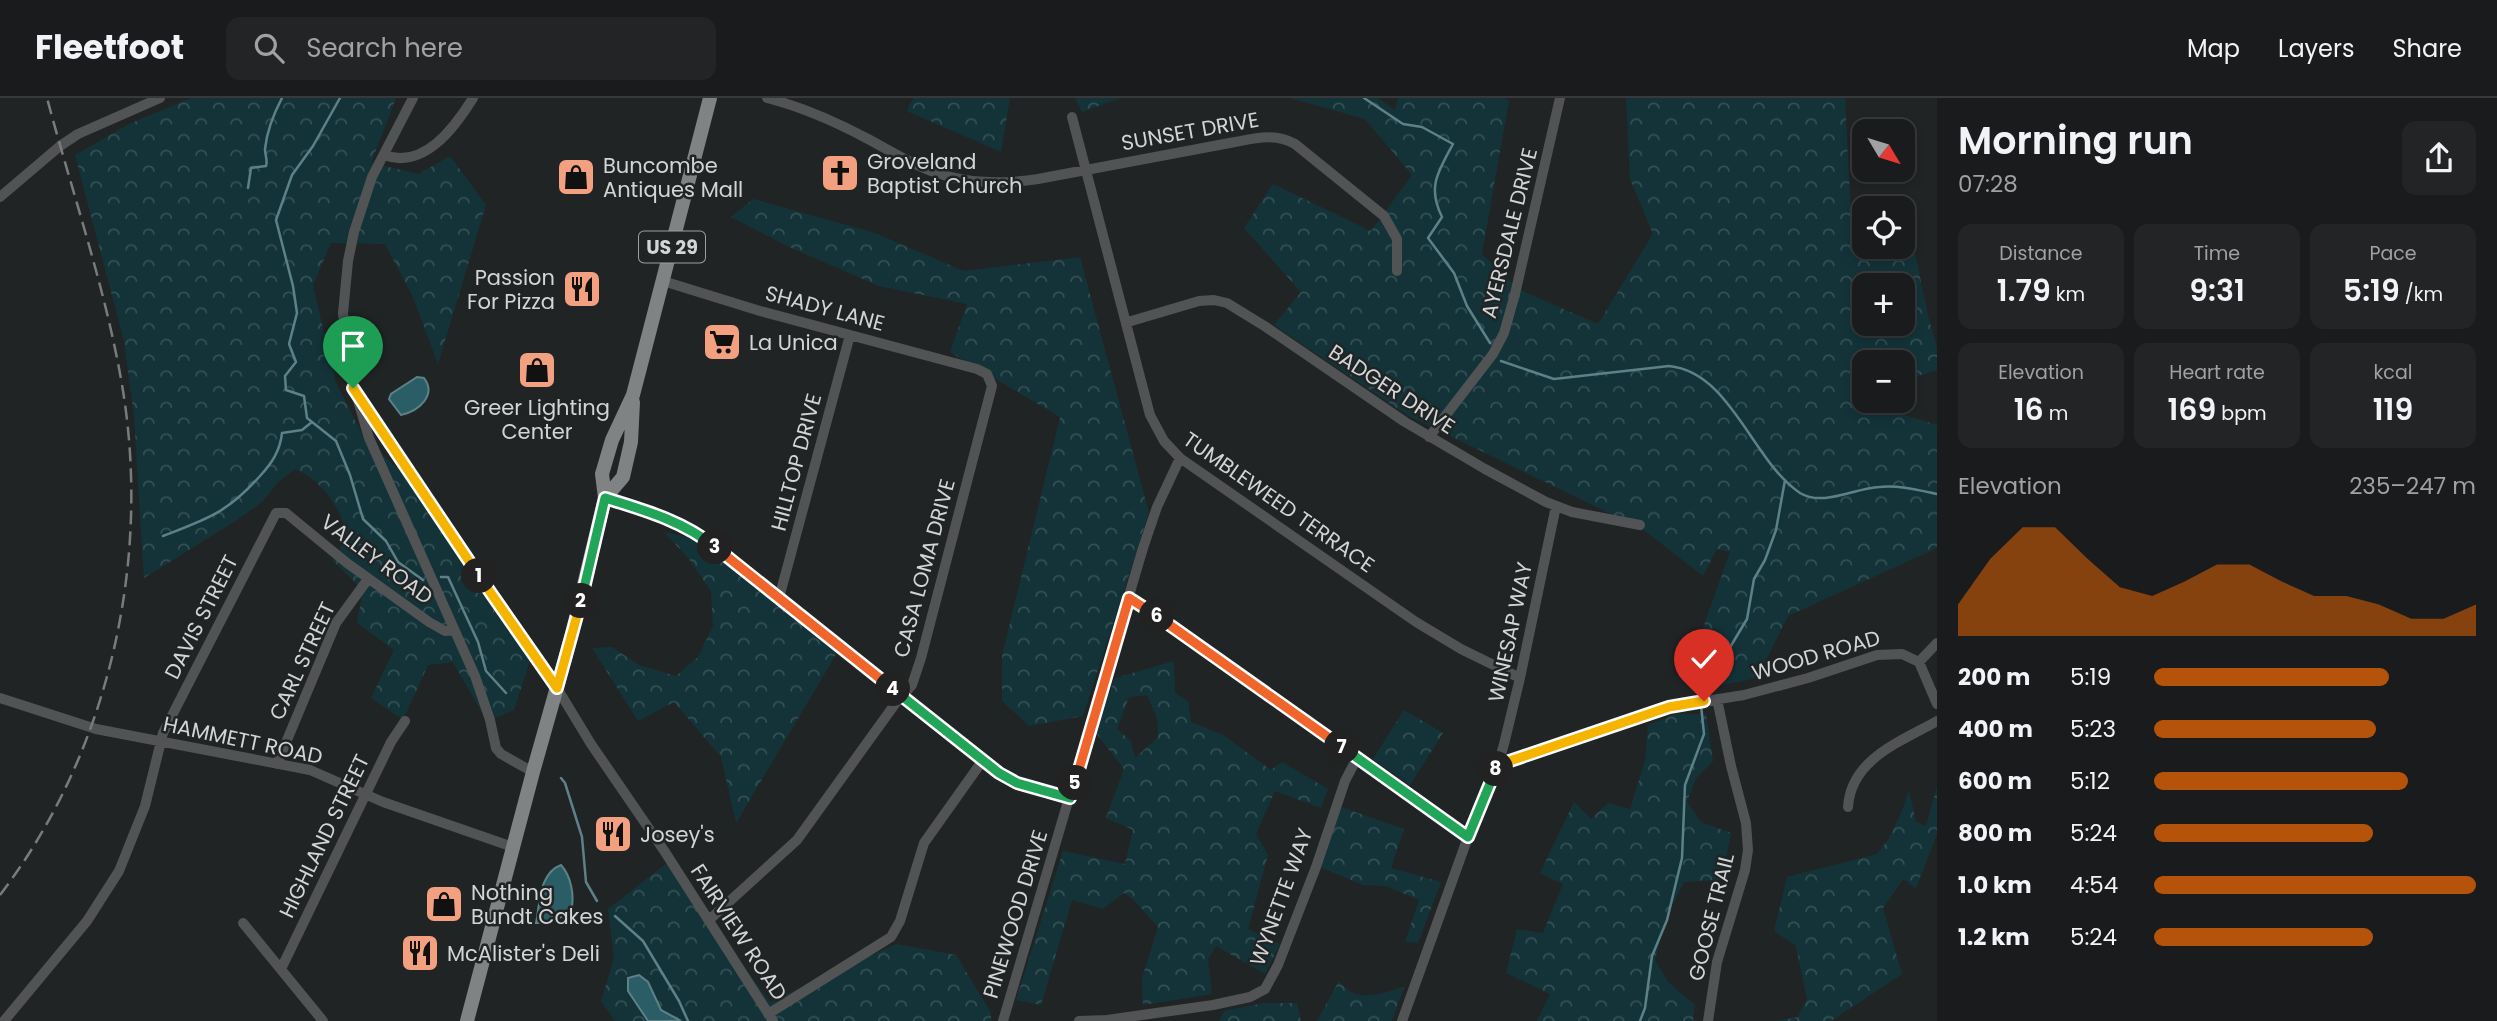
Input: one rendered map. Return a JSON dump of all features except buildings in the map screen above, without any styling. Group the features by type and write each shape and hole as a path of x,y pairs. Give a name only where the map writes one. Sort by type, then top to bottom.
{"main road":[{"name":"US 29","path":"605,498 623,478 631,442 634,396 710,98"},
{"name":"US 29","path":"467,1021 605,498 602,474 612,440 634,396"}],"street":[{"path":"0,197 78,134 160,98"},
{"path":"413,98 372,177 356,222 344,286 345,341 350,374 369,438 482,693 496,748 501,754 533,772"},
{"path":"384,155 401,158 421,152 438,142 458,122 473,98"},
{"name":"SUNSET DRIVE","path":"767,98 831,121 920,166 961,180 1015,183 1266,137 1282,138 1295,144 1384,216 1397,239 1397,271"},
{"name":"AYERSDALE DRIVE","path":"1429,438 1493,354 1504,333 1516,294 1560,98"},
{"name":"TUMBLEWEED TERRACE","path":"1072,117 1153,422 1164,441 1180,458 1416,622 1461,649 1520,678"},
{"name":"SHADY LANE","path":"663,281 977,369"},
{"name":"BADGER DRIVE","path":"1128,322 1199,301 1227,303 1429,438 1485,469 1556,506 1587,516 1640,525"},
{"name":"HILLTOP DRIVE","path":"779,598 850,335"},
{"name":"CASA LOMA DRIVE","path":"709,920 797,840 912,685 992,390 990,378 977,369"},
{"name":"FAIRVIEW ROAD","path":"356,394 375,418 439,520 557,688 771,1017"},
{"name":"PINEWOOD DRIVE","path":"1003,1021 1157,507 1180,458"},
{"path":"605,498 642,509 693,531 999,773 1017,783 1070,798"},
{"name":"WINESAP WAY","path":"1498,765 1520,678 1556,506"},
{"name":"VALLEY ROAD","path":"280,512 286,513 368,579 429,622 445,631 454,630"},
{"name":"DAVIS STREET","path":"5,1021 82,928 111,886 136,833 161,743 274,516 280,512"},
{"name":"CARL STREET","path":"277,764 336,623 368,579"},
{"path":"1129,598 1468,837"},
{"path":"1937,643 1919,662 1937,705"},
{"name":"WOOD ROAD","path":"1498,765 1669,707 1780,686 1883,653 1902,653 1919,662"},
{"name":"HAMMETT ROAD","path":"0,698 96,729 310,770 365,794 513,847"},
{"name":"GOOSE TRAIL","path":"1708,1021 1717,962 1745,870 1748,850 1746,823 1717,699"},
{"name":"HIGHLAND STREET","path":"281,969 365,794 405,721"},
{"path":"1849,807 1849,792 1871,759 1937,721"},
{"name":"WYNETTE WAY","path":"1079,1021 1107,1020 1213,1004 1250,997 1265,989 1278,965 1316,867 1339,796 1357,758"},
{"path":"771,1017 891,937 900,921 924,843 983,760"},
{"path":"1402,1021 1487,785 1498,765"},
{"path":"243,923 323,1021"}],"green space":[{"path":"191,98 396,98 371,163 419,174 450,156 486,205 438,364 413,297 385,244 331,243 313,285 336,383 363,436 403,474 531,657 514,710 487,721 453,662 428,665 403,720 371,698 394,650 357,623 363,590 332,560 347,537 341,516 322,488 295,469 278,482 262,502 144,578 134,416 124,341 75,155 129,124"},
{"path":"913,98 1010,98 1001,152 907,111"},
{"path":"1075,98 1120,98 1082,112"},
{"path":"1290,98 1378,98 1395,110 1398,98 1509,100 1482,254 1518,289 1598,324 1653,234 1630,179 1626,98 1845,98 1852,259 1915,259 1915,253 1937,348 1937,370 1915,377 1915,350 1852,350 1852,397 1849,398 1852,399 1852,413 1898,413 1937,425 1937,548 1788,616 1757,678 1701,689 1698,642 1730,552 1717,549 1703,576 1644,530 1407,415 1274,325 1301,292 1244,228 1273,184 1371,231 1412,175 1365,119"},
{"path":"753,199 872,232 964,271 1080,257 1149,513 1083,716 1029,726 1002,701 1002,656 1060,417 950,352 967,304 879,286 789,247 731,217"},
{"path":"664,532 716,543 841,646 736,823 721,757 674,702 638,721 592,648 612,647 639,665 676,676 698,657 713,626 711,591 689,559"},
{"path":"1174,661 1175,693 1188,701 1191,722 1223,735 1271,770 1282,762 1328,789 1321,808 1275,791 1256,834 1268,855 1248,929 1280,944 1265,974 1216,946 1208,959 1212,994 1143,1005 1142,978 1158,927 1133,899 1124,893 1103,909 1072,900 1041,1005 1016,1000 1063,851 1125,864 1133,830 1106,818 1124,769 1095,732 1115,678","holes":["1147,695 1157,718 1158,737 1135,758 1131,741 1117,729 1129,697"]},
{"path":"1404,710 1443,733 1410,785 1373,759"},
{"path":"1676,714 1706,714 1713,761 1696,778 1687,802 1701,822 1731,833 1722,880 1684,882 1665,919 1655,960 1668,982 1695,1005 1693,1021 1537,1021 1550,994 1506,973 1517,929 1543,933 1563,884 1540,873 1574,802 1591,819 1608,803 1630,809 1645,761 1648,725"},
{"path":"1937,787 1937,834 1916,888 1903,879 1883,908 1902,974 1831,1021 1777,1021 1798,1017 1807,999 1796,946 1774,931 1787,877 1877,854 1888,840 1909,790 1916,822 1926,826"},
{"path":"1341,807 1404,829 1391,868 1441,882 1418,943 1405,942 1419,900 1386,886 1363,885 1320,867"},
{"path":"667,863 770,1002 896,944 956,955 991,1013 991,1021 615,1021 601,1001 614,958 608,909"},
{"path":"1339,981 1353,993 1361,995 1378,994 1404,987 1392,1021 1317,1021"},
{"path":"1264,1003 1297,1003 1301,1021 1219,1021 1224,1011"}],"shaded area":[{"path":"417,377 424,378 427,396 420,406 401,415 389,399 391,394"},
{"path":"561,865 571,886 571,911 551,923 536,923 544,882 554,869"},
{"path":"639,975 648,982 661,1010 681,1021 648,1021 628,991 628,978"}],"waterway":[{"path":"248,188 251,168 266,166 267,135 282,98"},
{"path":"340,98 313,146 292,175 276,220 297,313 289,344 296,362 285,376 286,390 304,396 307,418 336,441 350,475 363,519 386,541 398,562 423,580"},
{"path":"1364,98 1403,124 1422,127 1453,144 1436,180 1435,197 1442,217 1428,238 1454,273 1467,306 1490,343"},
{"path":"1501,361 1554,379 1669,366 1690,372 1709,384 1725,400 1768,461 1783,479 1800,493 1809,497 1829,498 1886,487 1937,494"},
{"path":"163,536 216,514 237,499 272,461 282,433 302,430 312,422"},
{"path":"1700,698 1700,683 1720,664 1747,619 1754,579 1765,560 1776,530 1785,480"},
{"path":"441,577 448,577 478,642 486,671 506,693"},
{"path":"1640,1021 1645,1008 1652,956 1667,920 1682,858 1685,785 1704,734 1701,705"},
{"path":"561,778 582,837 586,882 597,901"},
{"path":"615,916 643,941 688,1021"}],"railway":[{"path":"0,895 38,839 70,779 95,715 114,650 126,583 131,514 130,446 114,344 97,273 47,98"}],"place":[{"name":"Groveland Baptist Church","path":"840,173"},
{"name":"Buncombe Antiques Mall","path":"576,177"},
{"name":"Passion For Pizza","path":"582,289"},
{"name":"La Unica","path":"722,342"},
{"name":"Greer Lighting Center","path":"537,370"},
{"name":"Josey's","path":"613,834"},
{"name":"Nothing Bundt Cakes","path":"444,904"},
{"name":"McAlister's Deli","path":"420,953"}],"route":[{"path":"353,388 439,520 557,688 605,498 642,509 693,531 999,773 1017,783 1070,798 1129,598 1468,837 1487,785 1498,765 1669,707 1704,701"}]}
